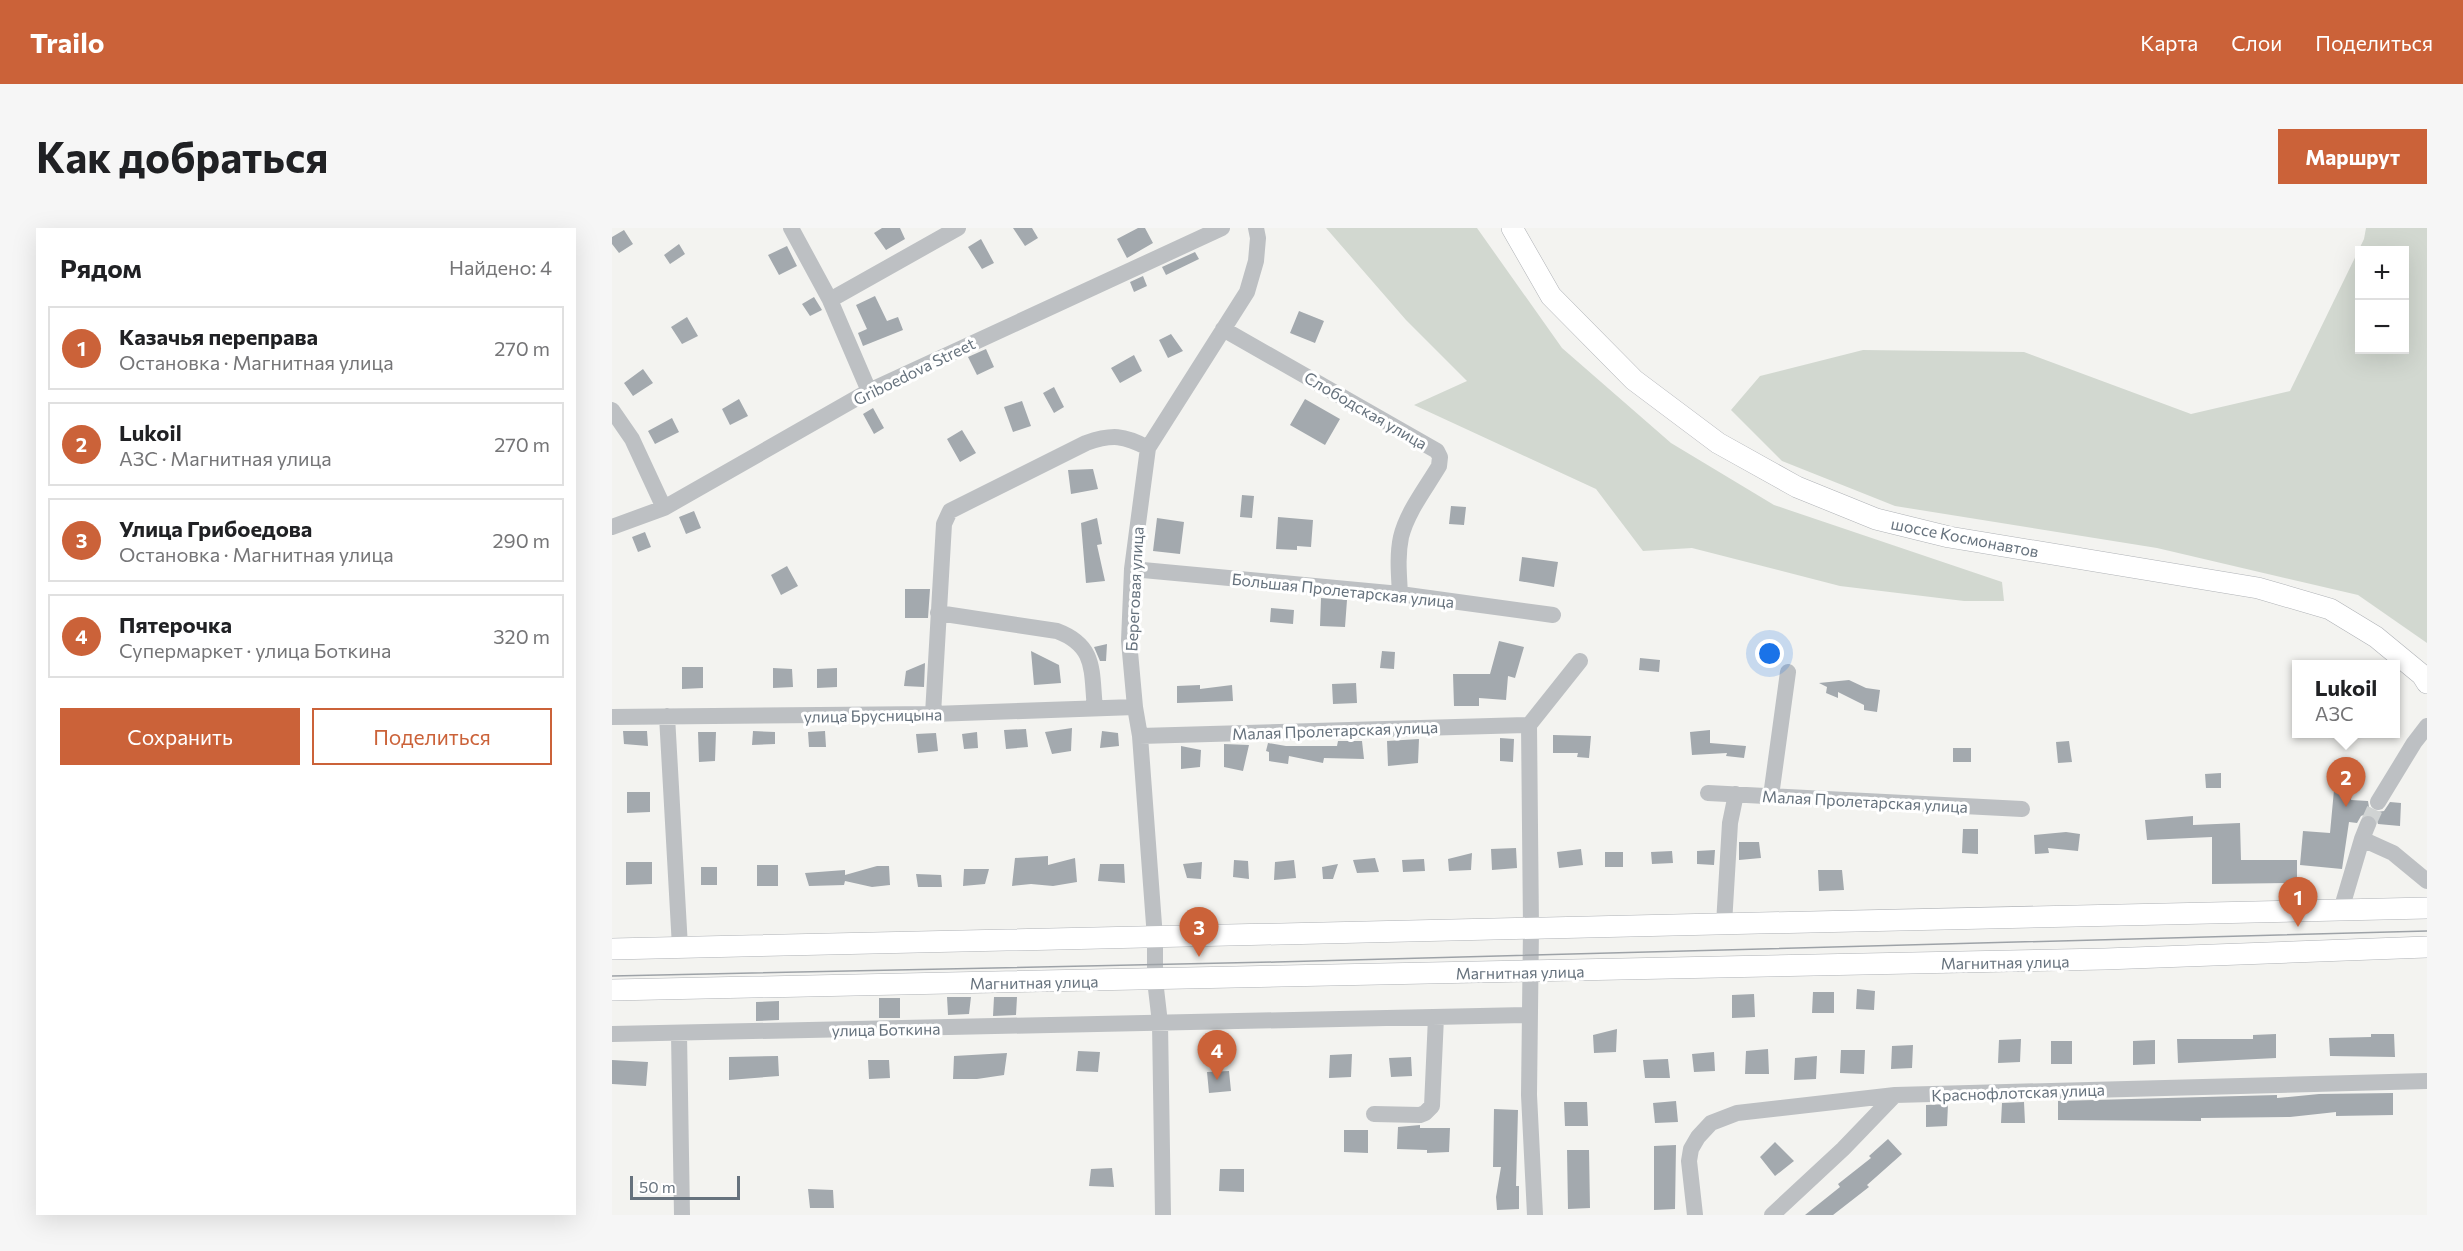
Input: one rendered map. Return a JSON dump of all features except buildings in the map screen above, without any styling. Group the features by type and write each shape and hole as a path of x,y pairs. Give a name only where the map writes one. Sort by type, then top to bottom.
{"main road":[{"name":"шоссе Космонавтов","path":"1512,228 1551,296 1634,380 1719,443 1797,487 1876,519 1949,537 2258,588 2330,609 2376,637 2422,675 2427,683"},
{"path":"612,949 2427,908"},
{"name":"Магнитная улица","path":"612,990 2105,960 2427,947"}],"street":[{"path":"791,228 830,300 868,391"},
{"path":"830,300 958,228"},
{"name":"Griboedova Street","path":"612,527 664,508 868,391 1222,228"},
{"name":"Береговая улица","path":"1163,1215 1160,1023 1155,980 1155,938 1140,736 1128,641 1132,569 1148,448 1247,292 1256,261 1258,238 1256,228"},
{"name":"Слободская улица","path":"1223,329 1437,451 1440,458 1439,466 1406,522 1401,536 1400,594"},
{"path":"612,410 632,439 664,508"},
{"path":"933,714 944,524 947,515 954,507 1102,437 1120,436 1148,448"},
{"name":"Большая Пролетарская улица","path":"1132,569 1400,594 1553,615"},
{"path":"938,614 1057,631 1073,637 1085,648 1091,664 1095,708"},
{"path":"1535,1215 1529,1095 1531,928 1529,725 1580,661"},
{"path":"1771,796 1788,672"},
{"name":"улица Брусницына","path":"612,717 933,714 1135,707"},
{"path":"667,716 680,947"},
{"name":"Малая Пролетарская улица","path":"1140,736 1529,725"},
{"path":"2378,802 2414,742 2427,726"},
{"name":"Малая Пролетарская улица","path":"1708,793 2022,808"},
{"path":"1724,924 1730,823 1736,794"},
{"path":"2342,910 2365,831 2427,881"},
{"name":"улица Боткина","path":"612,1034 1530,1015"},
{"path":"1374,1114 1420,1115 1429,1111 1432,1106 1436,1017"},
{"path":"679,1034 682,1215"},
{"name":"Краснофлотская улица","path":"1695,1215 1689,1161 1691,1149 1711,1123 1737,1113 1895,1095 2427,1081"},
{"path":"1772,1215 1843,1149 1895,1095"}],"shaded area":[{"path":"1326,228 1477,228 1562,348 1671,443 1774,505 2002,582 2004,601 1964,601 1840,586 1692,548 1643,551 1596,489 1414,405 1467,381 1406,320"},
{"path":"2366,228 2427,228 2427,643 2358,595 2157,548 1895,506 1782,461 1731,410 1760,376 1863,350 2024,352 2191,414 2290,391 2355,257 2355,354 2409,354 2409,246 2361,246"}],"tunnel":[{"path":"2368,824 2378,802"}],"tram line":[{"path":"612,976 1276,962 2427,931"}],"place":[{"name":"Lukoil","path":"2346,807"},
{"name":"Казачья переправа","path":"2298,927"},
{"name":"Улица Грибоедова","path":"1199,957"},
{"name":"Пятерочка","path":"1217,1080"}]}
